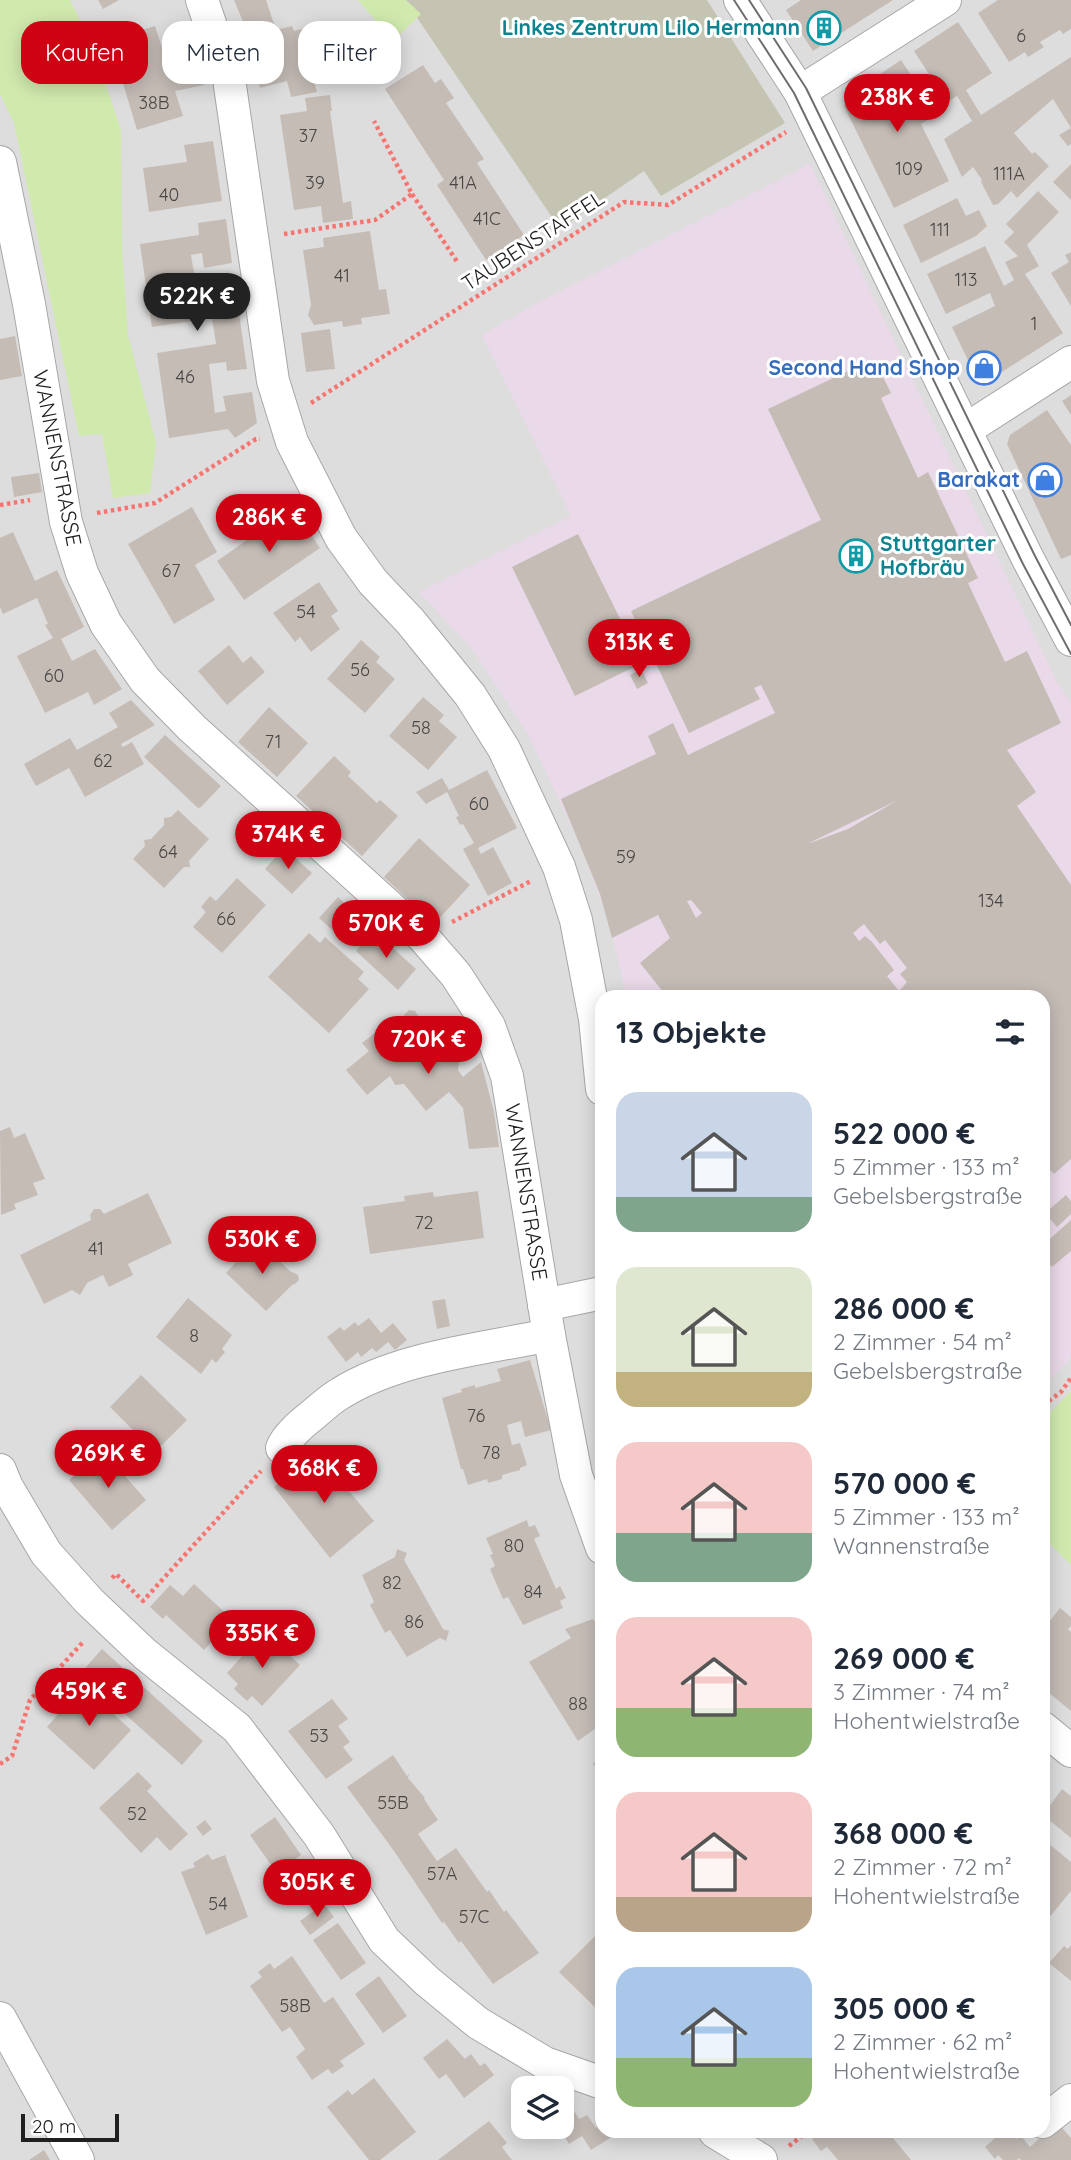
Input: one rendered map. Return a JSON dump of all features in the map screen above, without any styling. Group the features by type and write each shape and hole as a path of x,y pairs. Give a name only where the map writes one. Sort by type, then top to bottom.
{"street":[{"path":"202,0 229,79 273,381 292,442 341,538 373,582 410,621 470,695 504,749 559,867 576,920 595,1019"},
{"path":"740,0 806,104 1028,559 1071,640"},
{"path":"806,104 945,0"},
{"name":"WANNENSTRASSE","path":"0,162 29,304 66,522 82,573 106,624 145,680 183,718 423,937 456,975 489,1026 507,1076 547,1320 576,1475 595,1528"},
{"path":"965,430 1071,362"},
{"path":"282,1448 315,1413 340,1393 398,1367 547,1320 595,1296"},
{"path":"0,1470 7,1487 46,1553 89,1601 145,1654 237,1728 319,1835 384,1940 427,1982 478,2023 545,2063 595,2081"},
{"path":"1050,1734 1071,1751"},
{"path":"0,2018 78,2160"},
{"path":"1050,2116 1071,2100"},
{"path":"725,2138 761,2160"}],"path":[{"name":"TAUBENSTAFFEL","path":"316,400 624,202 668,205 806,104"},
{"path":"374,121 412,194 458,263"},
{"path":"252,239 375,220 412,194"},
{"path":"94,502 97,514 155,503 256,439"},
{"path":"423,937 559,867"},
{"path":"1050,1400 1061,1392 1071,1378"},
{"path":"89,1601 116,1574 143,1601 282,1448"},
{"path":"0,1764 12,1756 30,1700 88,1636"}],"shaded area":[{"path":"0,0 1071,0 1071,2160 0,2160"},
{"path":"405,0 707,0 785,123 661,196 644,171 560,229"},
{"name":"Stuttgarter Hofbräu","path":"810,164 1057,682 1071,703 1071,1357 1050,1380 1050,990 625,990 608,919 580,844 528,734 473,650 419,592 571,516 482,335 539,302"}],"green space":[{"path":"0,0 70,0 80,21 21,21 21,84 106,84 121,130 122,249 128,335 156,443 150,493 113,498 102,434 79,436 14,123 0,94"},
{"path":"358,0 406,0 421,14 401,33 401,21 376,21"},
{"path":"1071,1391 1071,1565 1050,1544 1050,1413"}],"building":[{"path":"98,0 119,0 103,9"},
{"path":"234,0 266,0 273,21 243,21"},
{"name":"Linkes Zentrum Lilo Hermann","path":"801,0 893,0 813,51 786,10"},
{"path":"998,0 1071,0 1071,29 1063,34 1060,30 1040,42 1044,47 1028,57 1025,52 1009,62 978,13"},
{"path":"958,22 992,73 966,90 981,115 1071,57 1071,128 1053,99 1014,133 1032,154 1035,152 1049,166 1017,198 1011,191 998,204 993,205 973,167 962,177 944,139 972,121 957,96 947,102 914,51"},
{"path":"155,26 162,48 162,84 204,85 175,91 183,116 137,130 123,84 148,84 148,28"},
{"path":"292,26 294,31 298,30 298,84 315,84 317,92 291,97 287,81 284,82 284,28"},
{"path":"901,60 937,114 921,124 949,181 894,208 844,106 849,95"},
{"path":"423,65 435,83 441,79 454,98 446,103 484,159 477,163 524,235 486,260 437,185 444,180 385,89 393,84 401,84 401,79"},
{"path":"259,84 275,84 260,88"},
{"path":"330,95 343,203 351,201 353,219 323,223 321,206 294,210 280,115 307,111 305,98"},
{"path":"1071,128 1071,144 1068,146 1059,135"},
{"path":"213,141 222,201 149,212 143,168 187,162 184,145"},
{"path":"1071,164 1071,200 1053,182"},
{"path":"1038,191 1059,212 1027,245 1039,266 1025,274 1063,333 986,382 977,379 952,327 995,306 990,293 946,314 927,274 985,246 1004,286 1014,280 1005,262 1018,256 1004,242 1014,232 1006,224"},
{"path":"957,198 966,216 979,210 987,226 976,236 921,263 903,225"},
{"path":"226,219 232,263 204,268 202,253 191,255 199,301 209,300 207,289 235,285 247,369 227,371 226,362 209,364 215,413 226,411 223,396 252,392 257,423 235,438 228,429 169,438 157,353 216,344 212,318 152,327 140,244 199,235 198,223"},
{"path":"370,231 379,290 386,289 390,314 361,318 362,324 343,327 342,321 314,325 308,315 311,305 303,250 324,247 323,238"},
{"path":"1071,252 1071,306 1051,273 1069,262 1065,255"},
{"path":"330,329 335,369 306,372 301,333"},
{"path":"15,336 22,376 0,380 0,339"},
{"path":"865,363 867,367 876,363 891,393 881,398 918,478 928,472 978,578 968,583 1005,662 1027,651 1061,723 1007,750 1036,792 1017,806 1071,885 1071,1159 1054,1174 1050,1170 1050,990 900,990 907,982 900,974 907,968 885,940 880,944 864,924 853,933 859,941 865,936 872,942 894,970 887,976 898,990 662,990 640,963 670,938 658,915 612,938 600,894 561,799 656,754 648,736 673,723 688,755 775,713 761,685 754,688 760,699 689,733 631,611 821,520 768,409","holes":["898,800 848,829 809,843","691,900 702,913 696,918 687,901"]},
{"path":"1071,395 1071,415 1062,401"},
{"path":"1047,410 1071,445 1071,555 1061,559 1007,444 1010,435"},
{"path":"39,473 42,492 14,497 11,477"},
{"path":"192,507 217,552 195,565 215,600 174,624 128,544"},
{"path":"293,508 320,548 244,600 217,561"},
{"path":"13,532 35,581 57,570 84,627 61,639 72,661 95,649 122,689 94,705 88,692 45,713 17,656 53,638 45,625 48,624 37,598 3,614 0,607 0,538"},
{"path":"578,534 642,663 575,696 512,567"},
{"path":"319,582 338,611 331,616 340,629 311,652 300,637 295,642 273,613"},
{"path":"361,640 380,657 376,662 395,679 365,713 327,679"},
{"path":"229,645 243,663 251,656 265,672 227,705 198,671"},
{"path":"641,669 648,683 637,689 630,675"},
{"path":"423,697 444,715 439,721 457,737 428,770 389,736"},
{"path":"131,700 155,725 121,744 123,747 132,742 144,764 85,797 69,768 36,786 24,764 70,738 77,750 118,727 109,713"},
{"path":"269,707 308,743 277,777 238,742"},
{"path":"165,735 221,786 201,807 198,808 144,757"},
{"path":"334,756 351,772 348,776 377,803 380,800 398,816 362,856 296,796"},
{"path":"487,770 517,828 478,848 481,854 493,847 512,883 488,896 463,849 474,843 463,824 460,825 456,817 459,816 447,792 426,804 416,792 442,778 449,790"},
{"path":"178,810 209,839 189,861 190,867 184,867 164,888 133,859 145,846 144,840 151,839 164,825 164,818 171,817"},
{"path":"419,838 470,885 434,924 384,877"},
{"path":"284,848 312,873 292,894 265,869"},
{"path":"237,878 266,905 222,953 193,927 206,912 201,907 210,896 216,901"},
{"path":"338,897 369,926 350,946 319,918"},
{"path":"374,931 416,969 398,990 356,951"},
{"path":"309,933 320,943 325,937 364,972 358,979 369,989 329,1033 268,977"},
{"path":"409,1010 415,1011 452,1058 456,1059 459,1063 458,1070 463,1077 481,1062 494,1112 499,1147 469,1149 463,1108 449,1092 426,1111 404,1084 395,1085 390,1076 367,1095 346,1070 369,1051 362,1043 376,1032 381,1038 404,1019"},
{"path":"10,1127 14,1138 25,1133 45,1179 33,1183 38,1195 14,1204 16,1209 1,1215 0,1131"},
{"path":"478,1191 484,1238 370,1254 363,1207 405,1201 404,1196 433,1192 434,1197"},
{"path":"148,1193 172,1243 128,1264 133,1275 109,1287 103,1275 87,1283 80,1295 72,1290 44,1304 20,1255 91,1220 90,1215 94,1209 100,1209 104,1214"},
{"path":"1066,1195 1071,1201 1071,1214 1057,1227 1050,1219 1050,1209"},
{"path":"1071,1220 1071,1251 1052,1267 1050,1265 1050,1239"},
{"path":"257,1240 290,1271 298,1275 299,1280 266,1311 226,1273"},
{"path":"188,1298 232,1335 222,1349 225,1352 216,1363 212,1359 201,1374 156,1337"},
{"path":"445,1299 450,1326 437,1329 432,1301"},
{"path":"369,1318 381,1333 393,1323 407,1340 395,1350 388,1342 376,1352 372,1348 361,1357 358,1352 346,1362 327,1337 340,1327 344,1331 355,1322 358,1326"},
{"path":"530,1360 551,1430 525,1437 521,1421 507,1425 512,1445 520,1443 527,1465 502,1475 502,1479 488,1483 487,1479 468,1485 461,1469 442,1398 462,1392 461,1389 501,1381 497,1369"},
{"path":"141,1375 187,1420 155,1452 110,1407"},
{"path":"103,1451 146,1500 112,1530 69,1480"},
{"path":"317,1453 374,1521 330,1558 274,1487"},
{"path":"527,1520 529,1527 535,1525 540,1536 534,1539 556,1589 560,1586 566,1598 560,1601 563,1608 523,1625 508,1597 503,1599 490,1569 495,1566 486,1538"},
{"path":"397,1549 407,1553 404,1560 443,1629 449,1631 446,1641 440,1638 407,1657 390,1630 385,1633 370,1605 374,1602 362,1575 395,1557"},
{"path":"194,1584 232,1619 204,1650 166,1615 163,1619 150,1607 170,1585 183,1596"},
{"path":"1060,1608 1071,1617 1071,1626 1068,1629 1071,1632 1071,1711 1050,1694 1050,1621"},
{"path":"593,1619 595,1622 595,1729 578,1741 529,1662 571,1638 565,1629"},
{"path":"264,1632 300,1665 262,1706 252,1696 247,1701 234,1689 238,1684 227,1673"},
{"path":"102,1649 203,1741 182,1765 80,1674"},
{"path":"83,1686 131,1730 94,1770 47,1727"},
{"path":"332,1699 348,1719 338,1726 350,1742 343,1747 353,1760 326,1779 288,1731"},
{"path":"393,1755 407,1776 409,1774 408,1778 425,1798 438,1820 418,1834 437,1861 456,1848 487,1892 489,1890 539,1953 493,1984 461,1941 459,1943 444,1922 442,1923 347,1787"},
{"path":"138,1772 152,1786 147,1791 188,1834 170,1851 157,1837 141,1853 99,1808"},
{"path":"1062,1789 1071,1796 1071,1838 1050,1821 1050,1805"},
{"path":"275,1817 301,1855 276,1872 250,1835"},
{"path":"205,1820 212,1829 203,1836 196,1827"},
{"path":"1050,1845 1071,1862 1071,1891 1050,1917"},
{"path":"208,1854 212,1860 225,1855 248,1917 206,1935 181,1872 195,1867 193,1863"},
{"path":"324,1904 334,1917 310,1935 300,1921"},
{"path":"338,1923 366,1963 341,1980 313,1940"},
{"path":"595,1936 595,2007 559,1972"},
{"path":"1071,1945 1071,1981 1050,1964 1064,1946 1068,1949"},
{"path":"292,1956 324,2003 333,1997 365,2044 340,2061 344,2066 332,2074 328,2069 312,2080 296,2057 305,2049 290,2027 282,2032 250,1986 262,1977 258,1972 270,1963 274,1969"},
{"path":"379,1976 407,2016 383,2033 355,1994"},
{"path":"447,2039 465,2059 471,2054 480,2066 485,2063 494,2075 464,2098 446,2074 439,2079 423,2058"},
{"path":"374,2078 416,2132 380,2160 369,2160 327,2107 348,2090 352,2095"},
{"path":"574,2111 579,2119 587,2115 595,2127 595,2138 610,2138 591,2150 582,2136 569,2144 566,2139 574,2139"},
{"path":"489,2121 507,2143 502,2147 512,2160 438,2160"},
{"path":"1057,2122 1071,2138 1071,2160 1003,2160 998,2155 995,2159 985,2147 995,2138 1023,2138 1030,2147 1040,2138 1050,2138 1050,2128"},
{"path":"893,2138 911,2160 838,2160 827,2147 821,2151 812,2139"},
{"path":"44,2150 50,2160 29,2160"}],"tram line":[{"path":"734,0 794,93 1023,564 1071,654"},
{"path":"749,0 806,88 1071,625"}],"place":[{"name":"Linkes Zentrum Lilo Hermann","path":"824,28"},
{"name":"Second Hand Shop","path":"984,368"},
{"name":"Barakat","path":"1045,480"},
{"name":"Stuttgarter Hofbräu","path":"856,556"}]}
